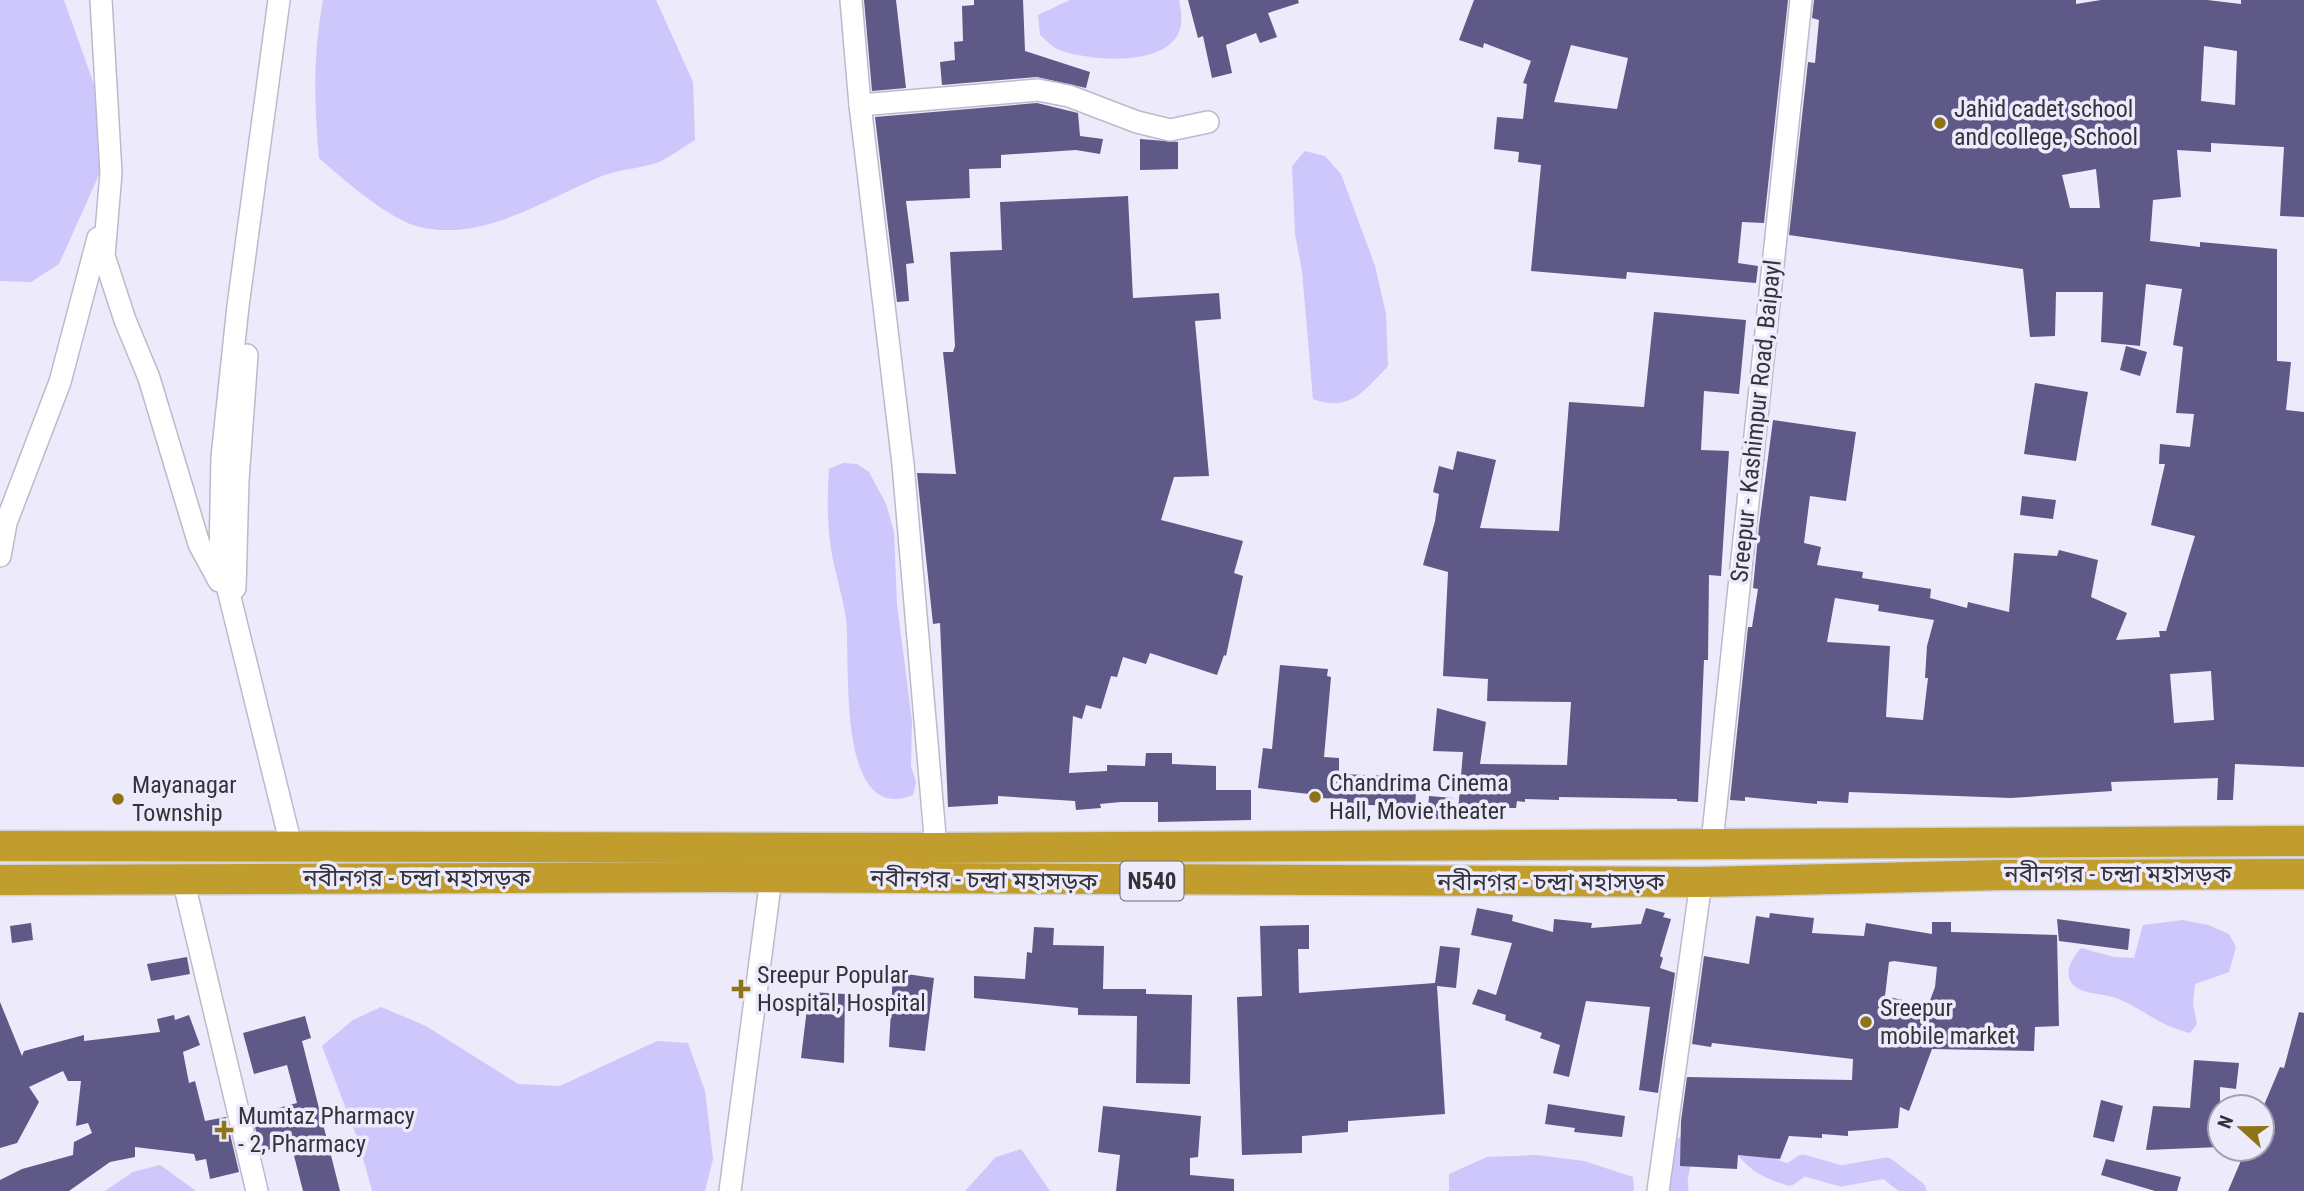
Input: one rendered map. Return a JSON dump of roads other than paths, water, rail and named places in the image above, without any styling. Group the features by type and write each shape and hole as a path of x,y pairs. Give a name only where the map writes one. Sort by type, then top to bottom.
{"highway":[{"name":"নবীনগর - চন্দ্রা মহাসড়ক","path":"0,846 936,848 2304,841"},
{"name":"নবীনগর - চন্দ্রা মহাসড়ক","path":"0,880 771,878 1702,882 2002,875 2304,874"}],"street":[{"path":"101,0 110,181 104,256 124,320 149,378 199,544 233,608"},
{"path":"279,0 238,306 222,457 220,557 291,845"},
{"path":"233,608 237,480 250,319 293,0"},
{"path":"851,0 860,105 903,464 936,848"},
{"name":"Sreepur - Kashimpur Road, Baipayl","path":"1712,843 1801,0"},
{"path":"860,105 1038,90 1069,96 1138,122 1170,130 1208,122"},
{"path":"0,556 3,552 6,523 60,382 110,181"},
{"path":"730,1191 771,878"},
{"path":"183,879 257,1191"},
{"path":"1658,1191 1702,882"}],"waterway":[{"path":"1734,1139 1740,1139 1749,1153 1760,1162 1789,1175 1803,1165 1841,1176 1886,1168 1916,1191"},
{"path":"1678,1191 1677,1179 1684,1147 1693,1144"}],"place":[{"name":"Jahid cadet school and college, School","path":"1940,123"},
{"name":"Chandrima Cinema Hall, Movie theater","path":"1315,797"},
{"name":"Mayanagar Township","path":"118,799"},
{"name":"Sreepur Popular Hospital, Hospital","path":"741,989"},
{"name":"Sreepur mobile market","path":"1866,1022"},
{"name":"Mumtaz Pharmacy - 2, Pharmacy","path":"224,1130"}]}
